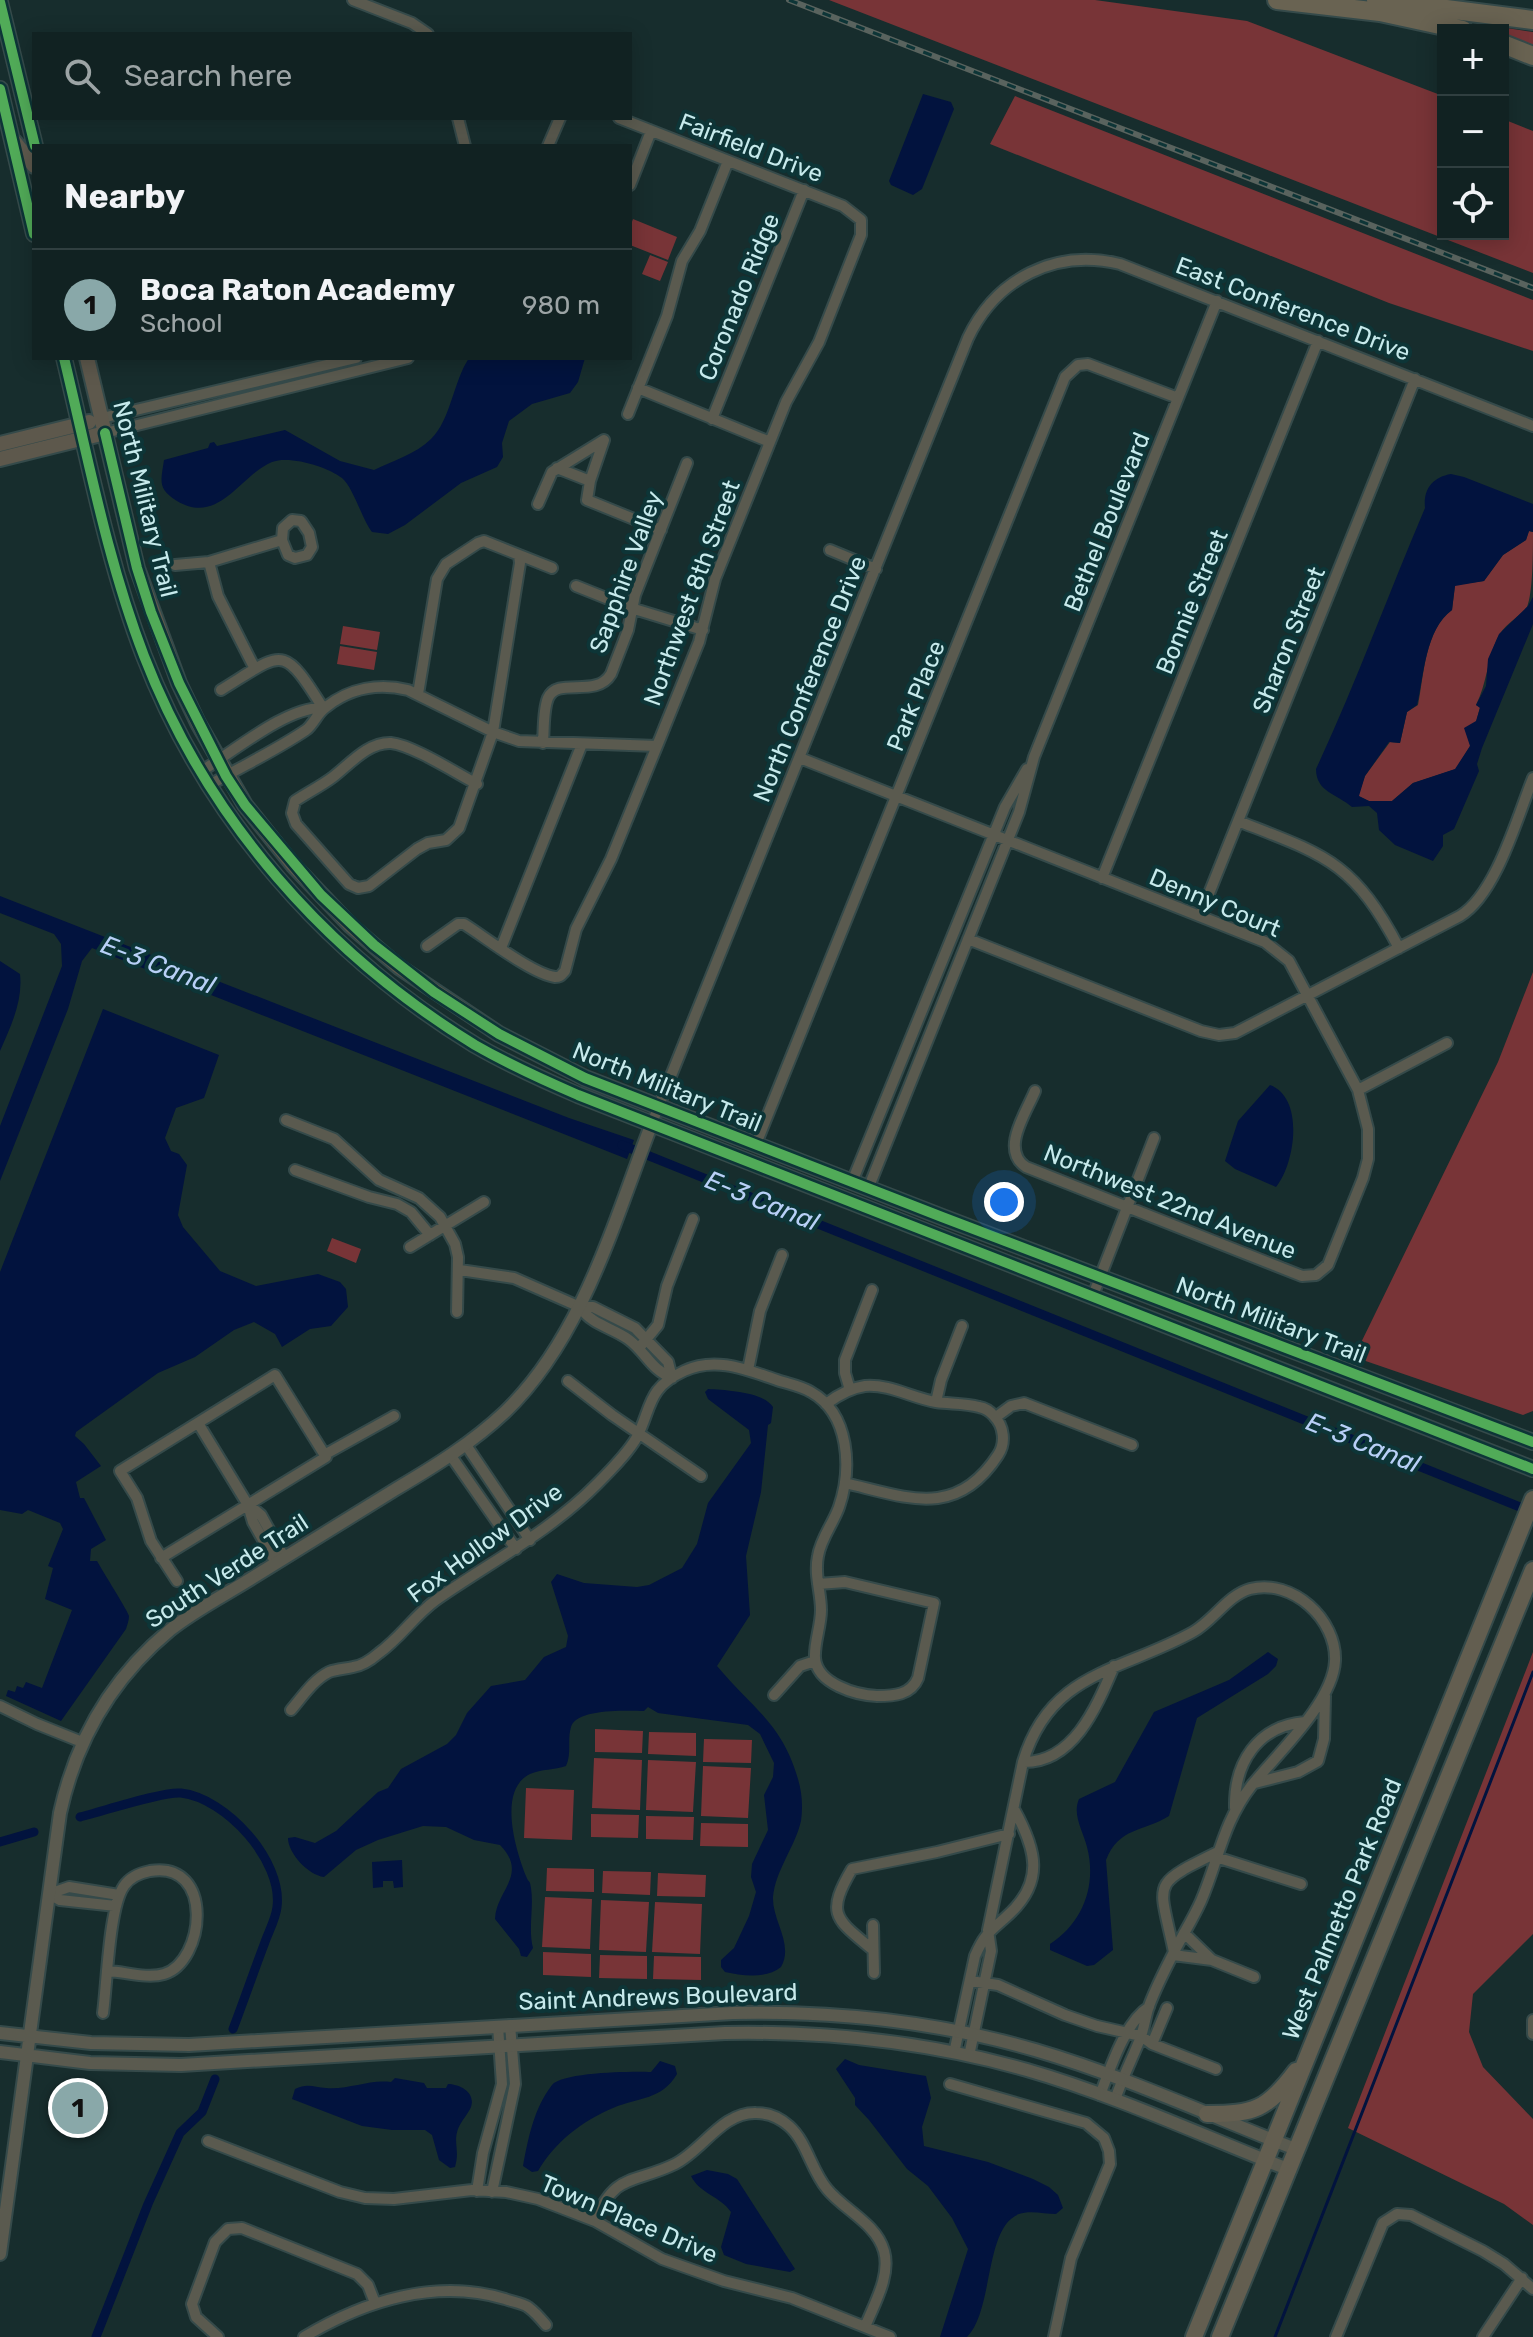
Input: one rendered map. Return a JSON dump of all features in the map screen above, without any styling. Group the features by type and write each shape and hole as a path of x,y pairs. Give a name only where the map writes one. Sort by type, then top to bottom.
{"highway":[{"path":"1277,0 1380,12 1437,24"},
{"path":"1376,0 1533,20"},
{"path":"1473,0 1533,9"},
{"path":"1509,46 1533,56"}],"main road":[{"path":"0,2 34,141"},
{"path":"0,89 32,226"},
{"path":"5,108 34,141"},
{"path":"11,137 32,163"},
{"name":"North Military Trail","path":"64,360 116,570 142,652 178,734 208,786 271,872 349,954 402,995 441,1024 513,1065 649,1130 840,1197 1533,1469"},
{"name":"North Military Trail","path":"88,360 137,568 151,612 179,683 218,761 245,805 302,875 351,926 399,967 467,1015 570,1071 868,1189 1533,1442"},
{"path":"0,444 104,426"},
{"path":"0,459 82,431"},
{"path":"840,1197 856,1195 868,1189"},
{"name":"West Palmetto Park Road","path":"1194,2337 1533,1499"},
{"name":"West Palmetto Park Road","path":"1220,2337 1533,1570"},
{"path":"1409,1810 1432,1819"},
{"path":"1207,2114 1243,2113 1264,2106 1278,2095 1311,2051"}],"street":[{"path":"353,0 412,23 425,32"},
{"path":"458,120 464,144"},
{"path":"549,144 559,120"},
{"name":"Fairfield Drive","path":"624,120 843,206 857,214 862,224"},
{"path":"632,180 651,131"},
{"path":"628,414 667,316 682,261 698,236 728,161"},
{"name":"Coronado Ridge","path":"712,419 804,190"},
{"name":"Northwest 8th Street","path":"501,948 555,977 565,971 576,929 611,859 703,630 715,579 793,388 819,342 861,235 862,224"},
{"name":"East Conference Drive","path":"1033,270 1072,260 1112,262 1533,426"},
{"name":"North Conference Drive","path":"649,1130 975,324 1006,287 1033,270"},
{"name":"Bethel Boulevard","path":"868,1189 1019,812 1034,757 1217,301"},
{"name":"Bonnie Street","path":"1102,878 1318,341"},
{"path":"104,426 349,360"},
{"path":"104,426 399,360"},
{"name":"Park Place","path":"756,1144 1070,370 1088,364 1178,398"},
{"name":"Sharon Street","path":"1200,916 1415,379"},
{"path":"638,388 770,442"},
{"path":"538,504 552,472 604,440 587,500 661,530"},
{"name":"Sapphire Valley","path":"543,743 549,696 559,689 596,687 608,680 628,630 631,608 687,463"},
{"path":"557,468 590,481"},
{"path":"175,565 209,562 282,540"},
{"path":"418,694 437,579 442,568 484,541 552,568"},
{"path":"830,550 876,569"},
{"path":"477,784 400,745 380,744 368,749 295,801 292,813 296,824 349,884 358,888 369,886 417,849 428,843 446,840 456,833 477,784 493,732 519,555"},
{"path":"209,562 218,596 255,669"},
{"path":"576,586 631,608 703,630"},
{"path":"221,690 270,660 289,662 300,671 323,708"},
{"path":"208,786 309,728 323,708 369,687 395,687 418,694 493,732 519,741 657,746"},
{"path":"200,772 278,723 309,707 323,708"},
{"path":"427,946 458,924 464,924 501,948 582,744"},
{"name":"Bethel Boulevard","path":"852,1182 1005,807 1034,757"},
{"name":"Denny Court","path":"800,758 1274,946 1289,961 1358,1090 1368,1129 1366,1168 1328,1265 1316,1275"},
{"path":"968,939 1208,1033 1227,1035 1245,1029 1460,916 1480,899 1489,885 1533,778"},
{"path":"1238,821 1303,846 1341,868 1372,901 1399,948"},
{"path":"1358,1090 1447,1043"},
{"name":"Northwest 22nd Avenue","path":"1035,1091 1014,1144 1018,1162 1302,1276 1316,1275"},
{"path":"286,1120 334,1139 379,1180 419,1198 446,1225 455,1244 460,1270 457,1312"},
{"name":"South Verde Trail","path":"0,2254 60,1813 82,1742 109,1696 154,1645 190,1616 451,1456 496,1420 525,1391 558,1347 580,1307 649,1130"},
{"path":"1092,1298 1154,1138"},
{"path":"295,1170 397,1204 411,1212 430,1235"},
{"path":"410,1247 484,1202"},
{"path":"639,1348 658,1325 667,1286 693,1219"},
{"path":"748,1370 760,1311 782,1255"},
{"path":"460,1270 514,1278 580,1307 593,1307 635,1328 668,1362 672,1378"},
{"path":"850,1390 845,1360 872,1290"},
{"path":"580,1307 588,1319 627,1339 639,1348 657,1371 672,1378"},
{"path":"936,1402 962,1326"},
{"name":"Fox Hollow Drive","path":"291,1710 317,1680 334,1670 354,1667 380,1653 421,1611 553,1524 598,1483 639,1433 647,1406 672,1378 707,1364 731,1366 805,1389 826,1404"},
{"path":"161,1558 326,1457 275,1375 120,1471 137,1498 146,1529 161,1558 177,1581"},
{"path":"568,1381 701,1476"},
{"path":"818,1584 845,1582 934,1603 916,1685 906,1693 872,1696 851,1691 824,1676 815,1661 821,1622 818,1584 817,1571 820,1546 839,1507 845,1483 843,1435 835,1415 826,1404 850,1390 879,1386 936,1402 980,1407 996,1417 1003,1434 1000,1452 977,1479 953,1496 931,1501 917,1500 845,1483"},
{"path":"996,1417 1011,1406 1024,1403 1132,1445"},
{"path":"324,1455 394,1416"},
{"path":"198,1423 248,1505 253,1522 280,1560"},
{"path":"466,1445 530,1540"},
{"path":"451,1456 516,1549"},
{"path":"969,2056 970,1981 975,1956 988,1930 1023,1762 1040,1722 1061,1697 1114,1666 1190,1633 1210,1621 1244,1592 1266,1588 1303,1601 1313,1608 1328,1628 1334,1647 1335,1665 1325,1696 1324,1739 1318,1761 1298,1772 1255,1783"},
{"path":"774,1695 800,1666 815,1661"},
{"path":"1023,1762 1036,1762 1074,1741 1097,1707 1114,1666"},
{"path":"1115,2100 1141,2036 1149,2007 1200,1905 1235,1808 1325,1696"},
{"path":"0,1706 82,1742"},
{"path":"1235,1808 1235,1786 1251,1748 1266,1734 1292,1723 1305,1722"},
{"path":"988,1930 1007,1917 1032,1880 1035,1863 1033,1849 1014,1809"},
{"path":"873,1950 843,1925 835,1907 840,1889 852,1869 1009,1834"},
{"path":"1174,1954 1162,1888 1176,1873 1217,1855 1301,1884"},
{"path":"103,2013 118,1901 127,1881 138,1874 159,1870 179,1873 192,1888 196,1928 185,1958 168,1973 156,1976 109,1971"},
{"path":"49,1894 60,1900 118,1901"},
{"path":"873,1925 874,1973"},
{"path":"954,2053 967,2033 986,1981 991,1951 988,1930"},
{"path":"1184,1933 1212,1960"},
{"path":"1174,1954 1212,1960 1254,1977"},
{"path":"970,1981 986,1981 1065,2015 1141,2036 1152,2044 1216,2069"},
{"path":"1100,2095 1138,2014 1149,2007"},
{"path":"1152,2044 1167,2008"},
{"name":"Saint Andrews Boulevard","path":"0,2033 91,2043 174,2045 777,2012 864,2017 967,2033 1036,2051 1298,2150"},
{"path":"1533,2020 1533,2034"},
{"path":"492,2192 515,2084 504,2025"},
{"name":"Saint Andrews Boulevard","path":"0,2052 138,2066 769,2032 857,2037 954,2053 1029,2071 1115,2100 1290,2170"},
{"path":"478,2187 502,2084 506,2044"},
{"path":"950,2084 1086,2123 1098,2130 1107,2144 1110,2157 1108,2171 1075,2247 1054,2337"},
{"path":"595,2221 605,2199 619,2185 680,2161 736,2117 755,2113 771,2115 794,2131 827,2189 873,2231 883,2247 885,2272 865,2327"},
{"name":"Town Place Drive","path":"208,2141 340,2192 365,2198 394,2199 478,2187 530,2197 595,2221 662,2259 724,2281 792,2298 890,2337"},
{"path":"1336,2337 1383,2223 1392,2215 1411,2215 1483,2251 1533,2289"},
{"path":"218,2337 196,2317 192,2304 218,2236 235,2227 351,2271 368,2285 375,2303"},
{"path":"1483,2337 1522,2278"},
{"path":"304,2337 375,2303 419,2293 491,2295 527,2306 546,2325"}],"shaded area":[{"path":"829,0 1095,0 1247,21 1437,94 1437,236"},
{"path":"1509,28 1533,32 1533,50 1509,40"},
{"path":"1015,96 1533,300 1533,351 1389,303 990,144"},
{"path":"1509,121 1533,131 1533,273 1448,240 1509,240"},
{"path":"633,219 677,237 668,260 632,246"},
{"path":"650,255 668,262 660,281 642,274"},
{"path":"1529,531 1533,532 1533,560 1527,607 1497,639 1476,705 1480,707 1470,746 1456,769 1413,783 1392,801 1369,801 1358,796 1365,776 1390,742 1400,743 1407,712 1418,705 1431,641 1436,629 1452,610 1455,585 1484,581 1503,555 1526,540"},
{"path":"343,626 380,632 377,650 340,644"},
{"path":"340,646 377,652 374,670 337,664"},
{"path":"1533,972 1533,1411 1523,1415 1354,1357 1498,1062"},
{"path":"332,1238 361,1249 356,1263 327,1251"},
{"path":"1533,1652 1533,1934 1473,1994 1469,2032 1483,2067 1533,2119 1533,2225 1504,2204 1348,2128"},
{"path":"595,1729 643,1731 642,1753 595,1752"},
{"path":"649,1732 696,1733 696,1756 648,1754"},
{"path":"704,1739 752,1740 751,1763 703,1762"},
{"path":"594,1758 642,1760 640,1810 592,1808"},
{"path":"648,1760 696,1762 693,1812 646,1810"},
{"path":"703,1766 751,1768 748,1818 701,1816"},
{"path":"526,1788 574,1790 572,1840 524,1838"},
{"path":"591,1814 639,1815 638,1838 591,1837"},
{"path":"646,1816 694,1817 693,1840 646,1839"},
{"path":"701,1823 748,1824 748,1847 700,1846"},
{"path":"547,1868 594,1869 594,1892 546,1891"},
{"path":"603,1871 651,1872 650,1895 602,1893"},
{"path":"658,1873 706,1875 705,1897 657,1896"},
{"path":"545,1897 592,1899 590,1949 542,1947"},
{"path":"601,1900 649,1902 646,1952 599,1950"},
{"path":"655,1902 702,1904 700,1954 652,1952"},
{"path":"543,1952 591,1954 591,1977 543,1975"},
{"path":"600,1955 647,1956 647,1979 599,1978"},
{"path":"654,1956 701,1957 701,1980 653,1979"}],"water":[{"path":"923,94 951,102 954,109 922,189 913,195 891,185 889,181"},
{"path":"468,360 584,360 578,382 570,393 532,404 509,421 502,443 503,457 497,467 461,483 388,534 372,532 342,478 318,466 298,461 272,462 260,468 228,496 205,507 192,507 177,501 163,488 164,460 208,448 214,442 217,446 285,430 340,461 374,470 411,453 431,439 443,421"},
{"path":"1451,474 1533,504 1533,532 1529,531 1526,540 1503,555 1484,581 1455,586 1452,610 1436,629 1431,641 1417,705 1407,712 1400,743 1389,742 1365,776 1359,796 1369,801 1392,801 1413,783 1455,769 1470,746 1464,728 1476,721 1480,708 1476,705 1486,686 1488,659 1499,634 1528,606 1533,597 1533,624 1482,748 1477,764 1479,771 1454,829 1443,835 1443,846 1433,861 1395,845 1379,830 1377,813 1369,806 1352,807 1328,792 1320,783 1316,769 1425,508 1430,485"},
{"path":"0,896 569,1118 634,1140 627,1159 92,948 82,961 68,1009 0,1181 0,1126 62,966 61,944 54,934 0,913"},
{"path":"0,961 20,974 20,994 0,1051"},
{"path":"103,1009 219,1055 204,1098 176,1108 165,1138 171,1151 179,1154 187,1165 178,1215 183,1227 220,1271 256,1286 318,1274 340,1282 346,1289 348,1307 331,1326 310,1329 282,1347 275,1334 254,1322 234,1330 195,1357 158,1373 76,1432 75,1436 101,1466 76,1482 80,1498 84,1498 106,1540 91,1549 90,1561 97,1561 129,1618 126,1629 61,1721 6,1696 8,1690 15,1692 17,1686 23,1688 26,1682 42,1688 72,1610 45,1599 53,1568 48,1566 63,1529 60,1523 28,1510 22,1514 0,1510 0,1272"},
{"path":"1270,1085 1281,1092 1288,1103 1293,1132 1288,1163 1276,1187 1235,1169 1225,1161 1238,1121"},
{"path":"708,1389 753,1395 773,1407 768,1425 761,1492 746,1556 750,1615 717,1666 774,1729 791,1760 799,1784 801,1821 777,1878 773,1897 784,1941 781,1967 754,1976 725,1972 721,1967 721,1960 734,1948 749,1916 756,1892 751,1877 752,1864 768,1830 764,1795 773,1777 774,1763 760,1734 748,1725 658,1713 648,1707 644,1711 593,1714 575,1721 570,1732 566,1766 530,1774 520,1782 514,1793 514,1837 532,1895 533,1948 527,1957 521,1956 495,1919 512,1865 500,1845 474,1840 446,1827 423,1826 356,1850 324,1877 306,1868 291,1850 288,1838 315,1843 336,1831 378,1792 388,1788 401,1769 447,1744 456,1735 467,1713 491,1686 525,1680 544,1657 566,1647 568,1636 551,1582 557,1574 584,1583 637,1587 649,1585 682,1568 697,1544 708,1503 751,1443 749,1430 708,1399 705,1392"},
{"path":"1268,1652 1278,1659 1268,1674 1197,1718 1169,1816 1125,1836 1111,1849 1106,1860 1113,1950 1094,1965 1087,1966 1050,1950 1050,1944 1079,1914 1088,1889 1090,1861 1077,1817 1079,1799 1115,1782 1154,1712 1229,1680"},
{"path":"402,1860 403,1887 394,1888 393,1881 383,1881 383,1887 373,1888 372,1862"},
{"path":"845,2059 859,2065 926,2076 931,2098 922,2127 924,2146 988,2162 1033,2179 1058,2195 1063,2208 1056,2214 1023,2213 1008,2222 994,2252 982,2308 967,2337 940,2337 968,2249 952,2218 928,2186 907,2169 855,2105 855,2098 836,2069"},
{"path":"660,2061 675,2066 677,2074 664,2089 613,2108 580,2126 561,2142 538,2171 532,2172 523,2166 536,2114 552,2085 583,2075 651,2072"},
{"path":"395,2078 424,2083 427,2088 446,2088 452,2084 469,2093 472,2102 459,2126 455,2167 450,2168 439,2160 432,2135 425,2130 362,2126 292,2099 295,2089 303,2086 343,2087 391,2082"},
{"path":"707,2170 737,2179 795,2269 790,2272 746,2264 724,2255 721,2247 731,2212 691,2176"}],"waterway":[{"name":"E-3 Canal","path":"622,1145 1520,1507"},
{"path":"1275,2337 1533,1672"},
{"path":"80,1817 147,1798 181,1793 216,1806 233,1819 261,1852 271,1870 277,1907 233,2029"},
{"path":"0,1842 34,1832"},
{"path":"96,2337 148,2204 180,2133 202,2112 215,2079"}],"railway":[{"path":"789,0 1533,288"}],"cycle path":[{"path":"0,2 35,144"},
{"path":"0,89 32,225"},
{"path":"64,360 99,508 131,620 170,716 201,773 237,827 277,878 321,925 369,969 421,1009 487,1052 578,1095 1533,1469"},
{"path":"105,433 137,568 151,612 179,683 226,776 245,805 321,895 374,945 434,992 499,1034 585,1078 1533,1442"}],"place":[{"name":"Boca Raton Academy","path":"78,2108"}]}
